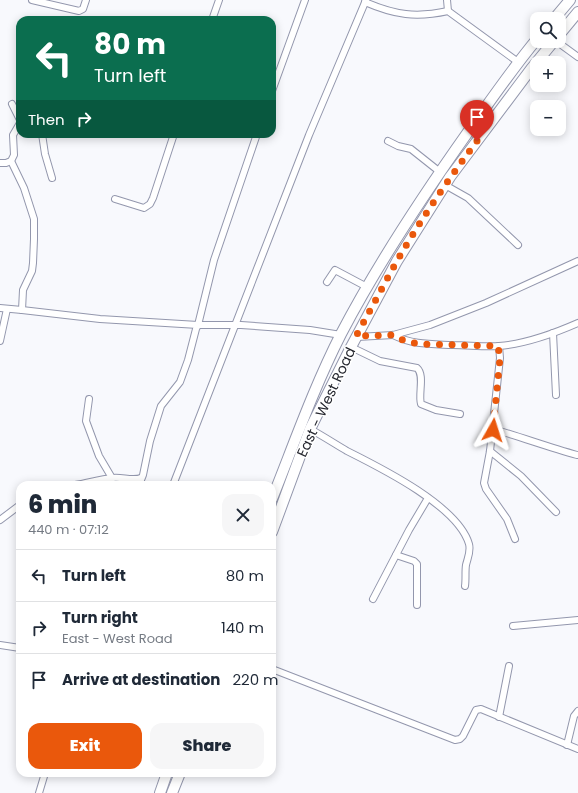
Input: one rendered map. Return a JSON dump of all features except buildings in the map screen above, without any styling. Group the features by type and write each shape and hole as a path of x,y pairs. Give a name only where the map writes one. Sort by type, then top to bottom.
{"main road":[{"path":"560,12 570,0"},
{"path":"566,27 578,12"},
{"name":"East - West Road","path":"276,489 302,424 341,335 383,259 440,172 518,62 530,47"},
{"name":"East - West Road","path":"276,521 310,429 356,336 397,261 445,185 531,69 549,48"},
{"path":"160,793 166,777"},
{"path":"172,793 178,777"}],"street":[{"path":"32,0 79,11 83,10 86,0"},
{"path":"213,16 219,0"},
{"path":"276,80 305,0"},
{"path":"447,0 448,11"},
{"path":"175,481 309,135 365,1 385,10 404,14 433,14 448,11 518,62"},
{"path":"565,48 578,57"},
{"path":"12,104 16,113"},
{"path":"0,163 11,161 14,155 13,135 16,129"},
{"path":"43,138 45,154 52,178"},
{"path":"115,199 144,208 150,204 173,138"},
{"path":"140,481 143,475 150,441 161,406 180,382 188,360 214,260 256,138"},
{"path":"388,141 398,146 411,149 440,172"},
{"path":"11,161 24,188 34,219 32,271 22,290 22,310"},
{"path":"445,185 468,198 518,245"},
{"path":"356,336 393,335 430,325 486,304 578,261"},
{"path":"327,282 335,270 367,287"},
{"path":"0,341 3,309 100,319 198,326 235,325 310,330 341,335"},
{"path":"393,335 405,341 419,344 498,346 524,342 578,323"},
{"path":"553,333 556,395"},
{"path":"498,346 500,358 493,430 484,483 508,519 515,539"},
{"path":"351,347 380,361 417,368 421,373 421,404 436,410 460,414"},
{"path":"89,399 86,421 99,456 112,478"},
{"path":"310,429 400,479 444,510 465,534 469,545 470,551 466,566 466,586"},
{"path":"493,430 521,436 539,444 577,455"},
{"path":"490,451 521,476 556,512"},
{"path":"96,481 123,477 141,478"},
{"path":"373,599 409,530 428,498"},
{"path":"0,520 16,508"},
{"path":"396,555 414,561 417,564 417,605"},
{"path":"513,626 578,620"},
{"path":"0,645 16,647"},
{"path":"499,717 509,666"},
{"path":"276,671 455,740 460,739 463,736 476,710 481,709 578,749"},
{"path":"568,745 574,716 578,711"},
{"path":"39,793 44,777"}],"route":[{"path":"477,141 450,177 411,238 356,336 393,335 405,341 419,344 498,346 500,358 493,430"}]}
